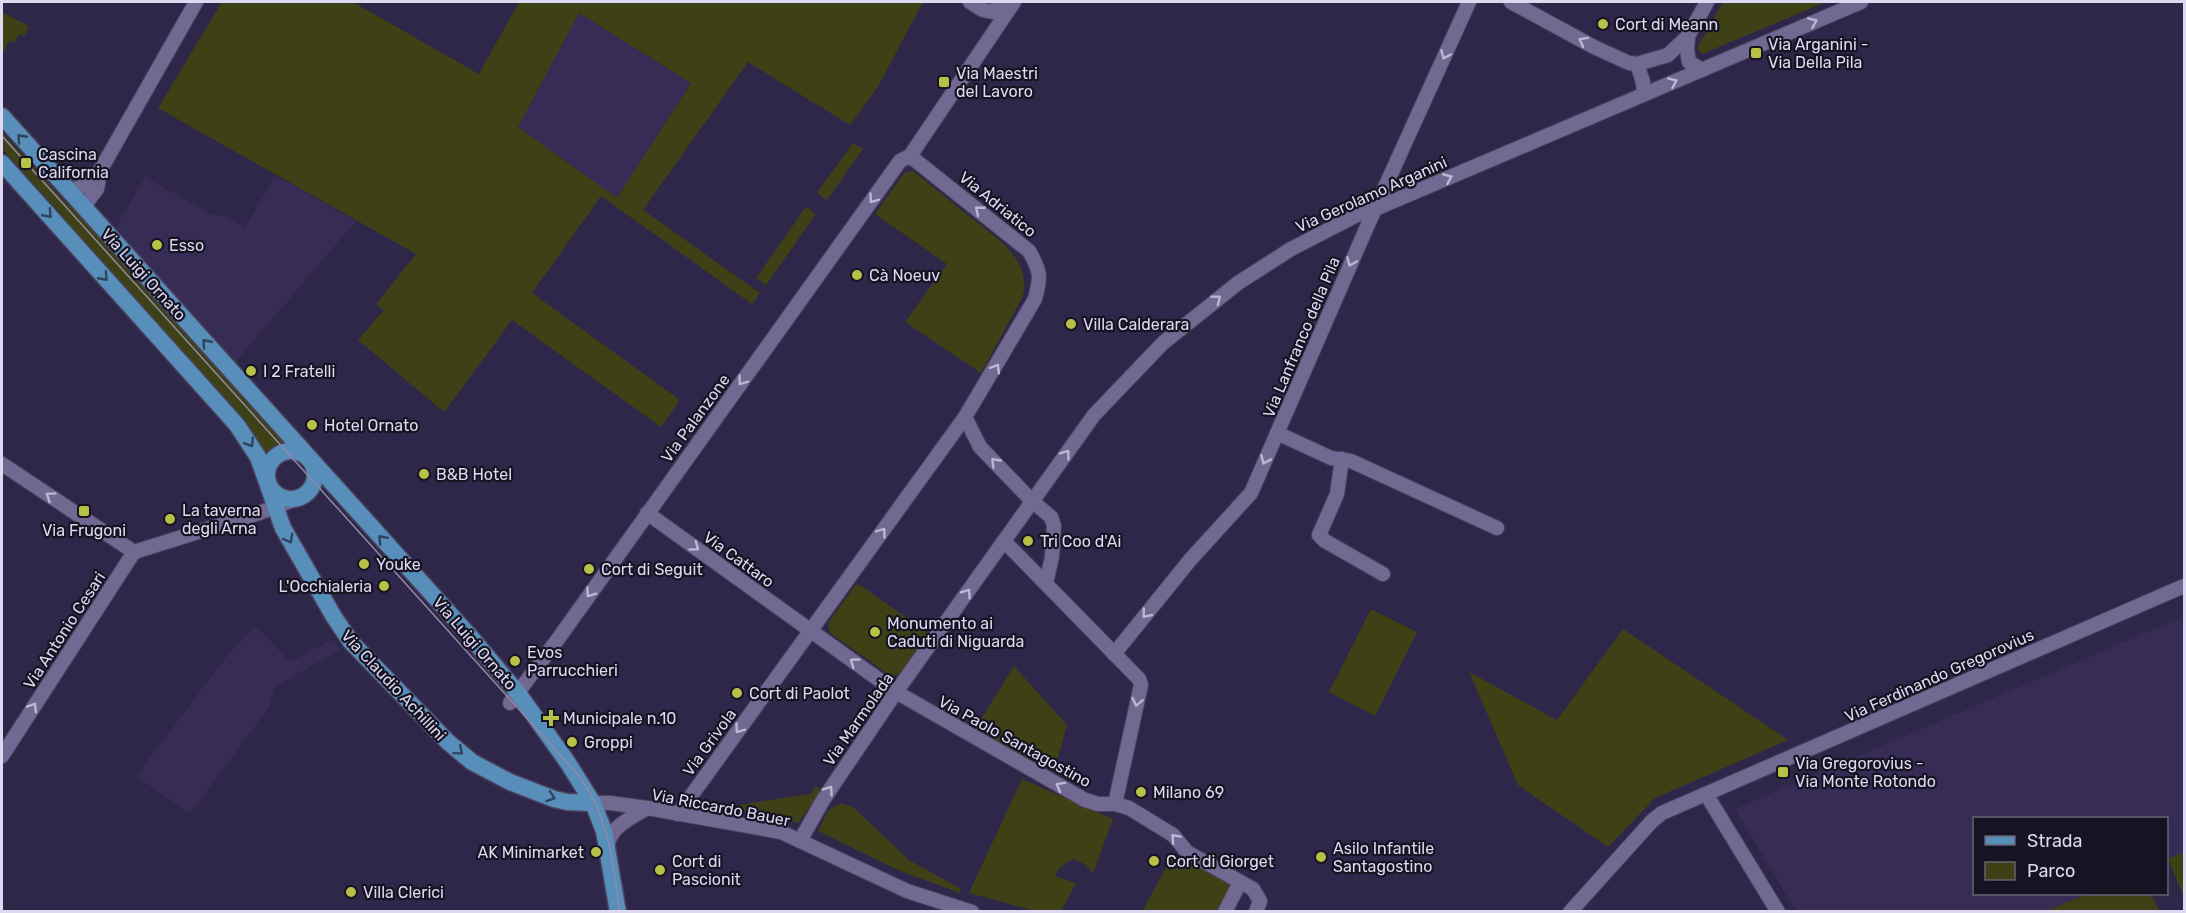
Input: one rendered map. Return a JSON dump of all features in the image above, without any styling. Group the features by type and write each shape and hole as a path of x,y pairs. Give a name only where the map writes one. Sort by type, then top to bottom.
{"main road":[{"name":"Via Luigi Ornato","path":"2,116 475,642 593,803 608,848 618,912"},
{"name":"Via Luigi Ornato","path":"2,163 237,425 258,457 269,484"},
{"path":"294,451 302,453 309,459 315,469 315,482 308,492 296,499 288,499 280,496 269,484 267,473 269,466 279,454 294,451"},
{"name":"Via Claudio Achillini","path":"269,484 279,519 288,537 345,634 455,748 480,767 523,788 567,802 593,803"}],"street":[{"path":"69,190 85,186 101,170 196,2"},
{"path":"970,2 982,10 990,21 992,34"},
{"name":"Via Lanfranco della Pila","path":"1114,654 1190,560 1251,493 1468,2"},
{"path":"1511,2 1594,47 1636,64 1668,55 1688,36 1707,2"},
{"name":"Via Gerolamo Arganini","path":"1032,501 1094,415 1163,343 1238,284 1291,249 1357,215 1376,209 1861,2"},
{"path":"982,10 993,12 1008,4"},
{"path":"910,156 992,34 1008,4"},
{"path":"1688,36 1689,62 1702,70"},
{"path":"1636,64 1643,82 1644,94"},
{"name":"Via Adriatico","path":"910,156 1029,251 1040,279 1035,299 965,417"},
{"name":"Via Palanzone","path":"514,698 900,161 910,156"},
{"path":"84,207 97,189 101,170"},
{"path":"965,417 980,447 1032,501 1051,517 1054,526 1052,557 1046,583"},
{"name":"Via Grivola","path":"678,814 965,417"},
{"path":"1277,433 1331,458 1351,460 1497,528"},
{"path":"1342,459 1337,494 1319,535 1325,541 1383,574"},
{"path":"2,464 134,552 296,499"},
{"name":"Via Marmolada","path":"800,841 823,800 896,692 1032,501"},
{"name":"Via Cattaro","path":"647,513 896,692"},
{"path":"1004,541 1139,679 1141,686 1115,804"},
{"name":"Via Antonio Cesari","path":"2,756 134,552"},
{"name":"Via Ferdinando Gregorovius","path":"1570,912 1655,818 1666,811 2184,586"},
{"name":"Via Paolo Santagostino","path":"896,692 1085,800 1129,808 1170,832 1187,852 1239,883"},
{"path":"1706,794 1778,912"},
{"name":"Via Riccardo Bauer","path":"593,803 647,808 781,832 907,891 972,912"},
{"path":"608,848 609,840 616,829 647,808"},
{"path":"1225,912 1239,883 1253,889 1259,897 1260,902 1256,912"}],"shaded area":[{"path":"579,12 691,83 617,198 518,127"},
{"path":"275,175 356,221 231,367 112,234 145,177 211,214 227,217 245,228"},
{"path":"2184,616 2184,852 2168,859 2168,817 1973,817 1973,895 2085,895 2046,911 1796,911 1735,809"},
{"path":"256,626 290,662 332,640 341,649 275,687 269,707 190,814 136,776 230,652"}],"green space":[{"path":"222,2 353,2 479,74 519,2 923,2 876,90 850,125 748,62 643,210 760,293 752,304 601,196 532,293 680,400 661,427 512,320 444,412 358,340 384,310 376,304 416,254 158,108","holes":["579,13 691,83 617,198 518,127"]},
{"path":"1723,2 1826,2 1702,54 1697,48"},
{"path":"2,12 29,26 24,36 19,34 14,43 9,41 4,51 2,49"},
{"path":"2,132 69,206 73,203 287,445 264,458 57,217 61,214 2,149"},
{"path":"853,143 863,149 827,200 817,193"},
{"path":"913,171 1004,244 1021,269 1024,283 1022,298 981,373 905,322 947,264 875,214 904,173"},
{"path":"806,207 816,214 766,285 756,278"},
{"path":"857,583 930,634 901,674 891,676 830,633 828,623"},
{"path":"1371,609 1417,632 1375,716 1329,692"},
{"path":"1623,629 1788,740 1655,798 1608,847 1518,785 1469,672 1557,720"},
{"path":"1014,666 1067,725 1054,772 975,729"},
{"path":"1022,779 1113,819 1093,873 1084,864 1073,859 1059,868 1055,876 1076,883 1061,911 1035,911 969,893"},
{"path":"816,786 822,790 798,823 779,817 702,803 732,806 810,794"},
{"path":"840,803 853,807 909,860 961,889 960,893 898,870 818,831 828,811"},
{"path":"2184,852 2184,897 2168,859"},
{"path":"1173,855 1218,875 1230,886 1217,911 1142,912"},
{"path":"2085,895 2151,895 2159,911 2046,911"}],"tram line":[{"path":"2,136 579,776 589,791 603,824 612,858 620,912"}],"place":[{"name":"Cort di Meann","path":"1603,24"},
{"name":"Via Arganini - Via Della Pila","path":"1756,53"},
{"name":"Via Maestri del Lavoro","path":"944,82"},
{"name":"Cascina California","path":"26,163"},
{"name":"Esso","path":"157,245"},
{"name":"Cà Noeuv","path":"857,275"},
{"name":"Villa Calderara","path":"1071,324"},
{"name":"I 2 Fratelli","path":"251,371"},
{"name":"Hotel Ornato","path":"312,425"},
{"name":"B&B Hotel","path":"424,474"},
{"name":"Via Frugoni","path":"84,511"},
{"name":"La taverna degli Arna","path":"170,519"},
{"name":"Tri Coo d'Ai","path":"1028,541"},
{"name":"Youke","path":"364,564"},
{"name":"Cort di Seguit","path":"589,569"},
{"name":"L'Occhialeria","path":"384,586"},
{"name":"Monumento ai Caduti di Niguarda","path":"875,632"},
{"name":"Evos Parrucchieri","path":"515,661"},
{"name":"Cort di Paolot","path":"737,693"},
{"name":"Municipale n.10","path":"551,718"},
{"name":"Groppi","path":"572,742"},
{"name":"Via Gregorovius - Via Monte Rotondo","path":"1783,772"},
{"name":"Milano 69","path":"1141,792"},
{"name":"AK Minimarket","path":"596,852"},
{"name":"Asilo Infantile Santagostino","path":"1321,857"},
{"name":"Cort di Giorget","path":"1154,861"},
{"name":"Cort di Pascionit","path":"660,870"},
{"name":"Villa Clerici","path":"351,892"}]}
